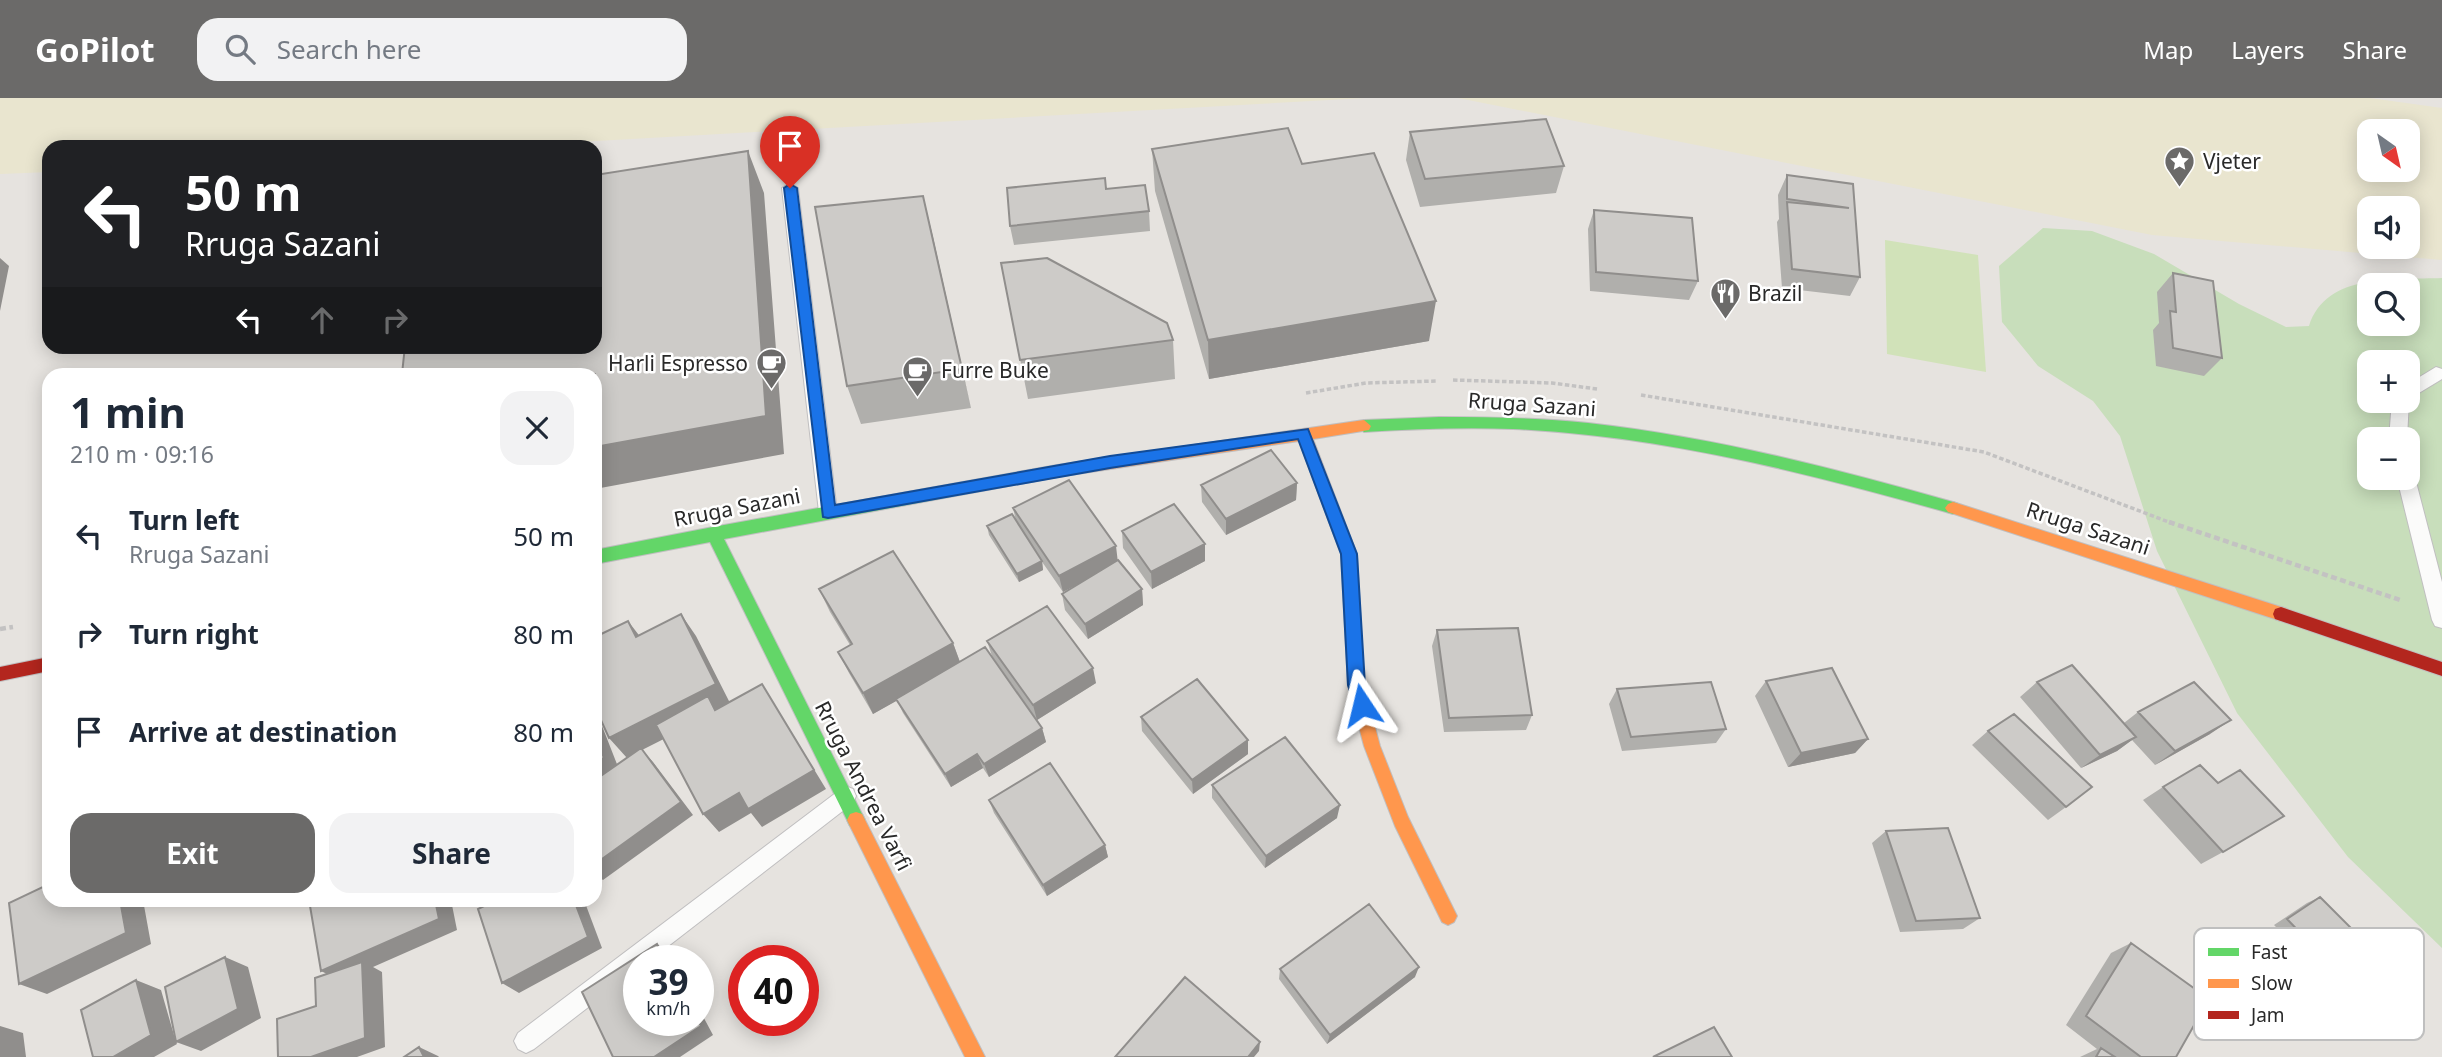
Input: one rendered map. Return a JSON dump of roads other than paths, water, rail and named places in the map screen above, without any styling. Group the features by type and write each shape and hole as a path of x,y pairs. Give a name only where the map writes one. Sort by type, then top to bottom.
{"main road":[{"name":"Rruga Sazani","path":"602,556 1110,462 1359,425 1450,421 1541,423 1628,434 1851,478 2237,598 2442,669"},
{"path":"1303,433 1349,554 1356,685 1372,746 1401,820 1448,916"},
{"name":"Rruga Andrea Varfi","path":"713,533 975,1057"},
{"path":"0,674 42,665"}],"lane":[{"path":"790,188 828,512"},
{"path":"2420,385 2436,374"},
{"path":"2409,490 2442,620"},
{"path":"526,1041 845,796"}],"place":[{"name":"Vjeter","path":"2180,189"},
{"name":"Brazil","path":"1725,321"},
{"name":"Harli Espresso","path":"771,391"},
{"name":"Furre Buke","path":"918,398"}]}
